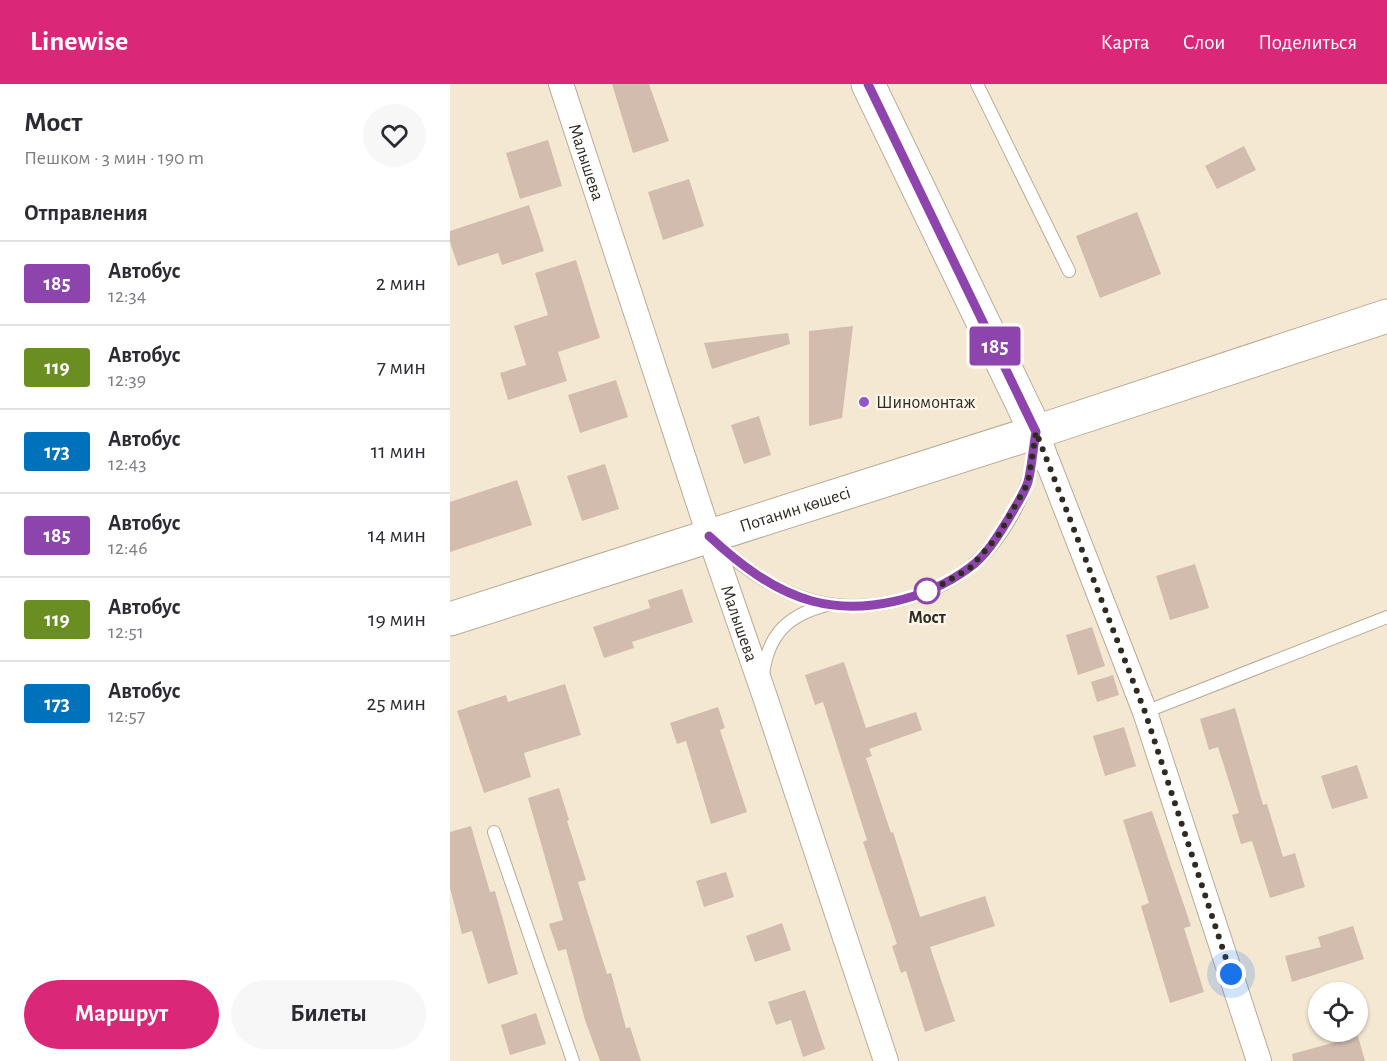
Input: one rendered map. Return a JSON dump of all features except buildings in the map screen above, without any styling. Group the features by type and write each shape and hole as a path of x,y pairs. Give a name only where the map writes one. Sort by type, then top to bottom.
{"main road":[{"path":"868,84 1036,432"},
{"name":"Потанин көшесі","path":"450,619 1036,432 1387,316"}],"street":[{"name":"Малышева","path":"561,84 709,536 886,1061"},
{"path":"1036,432 1145,712 1259,1061"}],"lane":[{"path":"977,84 1069,271"},
{"path":"765,697 763,676 765,661 776,635 805,611 831,604 884,603 920,594 936,588 970,568 998,536 1028,483 1036,432"},
{"path":"709,536 743,565 768,582 798,596 831,604"},
{"path":"1145,712 1387,617"},
{"path":"494,832 573,1061"}],"bus line":[{"name":"185","path":"709,536 743,565 782,590 831,604 884,603 936,588 970,568 998,536 1028,483 1036,432 868,84"}],"place":[{"name":"Шиномонтаж","path":"864,402"},
{"name":"Мост","path":"927,591"}],"route":[{"path":"927,591 920,594 936,588 970,568 998,536 1028,483 1036,432 1145,712 1231,974"}]}
